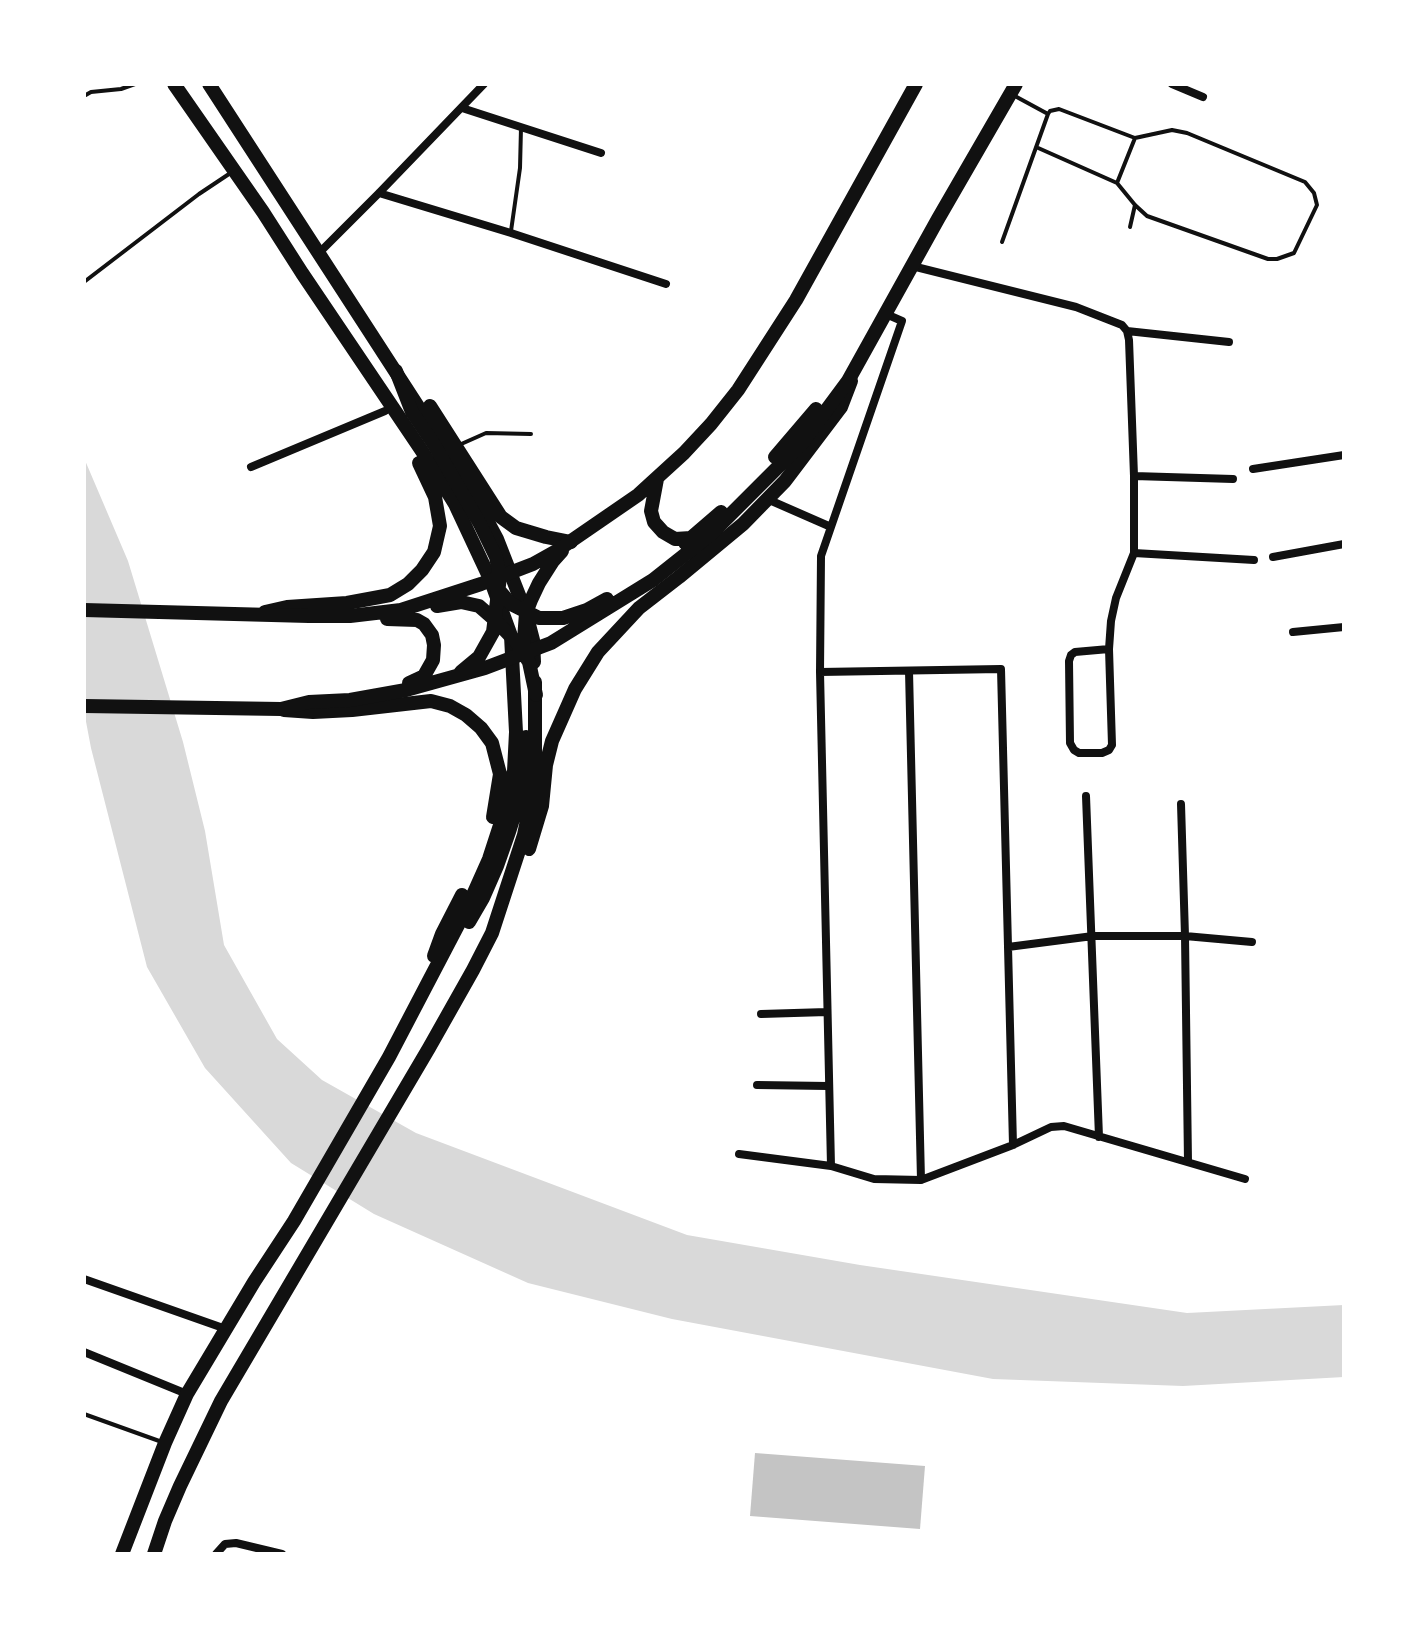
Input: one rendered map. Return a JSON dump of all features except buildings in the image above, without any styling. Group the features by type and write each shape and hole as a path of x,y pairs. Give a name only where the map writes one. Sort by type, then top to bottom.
{"main road":[{"path":"174,84 422,451 511,604 526,613 539,618 563,618 587,610 644,578 715,517 778,454 857,365"},
{"path":"209,84 396,371 429,406 501,517 516,528 571,542"},
{"path":"84,610 350,616 401,610 499,584 571,542 638,495 658,477 702,434 738,390 796,300 916,84"},
{"path":"281,709 309,702 340,701 406,690 451,679 551,643 653,580 711,534 802,443 848,381 1013,89"},
{"path":"158,1553 165,1521 221,1401 429,1048 509,898 535,832 552,741 585,672 609,638 639,608 743,524 785,481 841,407 857,365"},
{"path":"396,371 412,412 480,524 496,557 511,636"},
{"path":"261,614 287,607 347,603 390,595 408,584 434,552 440,526 435,497 419,462 385,411 375,382"},
{"path":"658,477 652,496 654,522 675,539 691,538"},
{"path":"122,1554 187,1394 294,1221 389,1057 489,859 514,771 526,613 539,583 553,561 571,542"},
{"path":"499,584 526,613"},
{"path":"451,679 479,657 493,632 499,584"},
{"path":"261,614 300,625 340,626 461,602 479,606 511,636 522,653 536,695 535,762 524,835 492,933"},
{"path":"340,701 363,691 411,682 424,676 433,660 432,635 417,620 387,619"},
{"path":"84,706 313,712 431,701 450,706 481,728 492,743 500,774 495,810 478,864 442,934 418,1002"}],"street":[{"path":"318,254 484,84"},
{"path":"1172,84 1203,97"},
{"path":"462,108 601,153"},
{"path":"379,193 666,284"},
{"path":"912,266 1076,307 1122,325 1127,331 1134,476 1134,553 1116,598 1111,621 1112,745 1102,753 1079,753 1070,743 1069,661 1075,652 1109,649"},
{"path":"831,1166 820,672 821,556 902,321 886,314"},
{"path":"1127,331 1229,342"},
{"path":"251,467 385,411"},
{"path":"1253,469 1344,455"},
{"path":"1134,476 1233,479"},
{"path":"767,499 831,527"},
{"path":"1273,557 1344,544"},
{"path":"1134,553 1254,560"},
{"path":"1293,632 1344,627"},
{"path":"820,672 1001,669 1013,1145"},
{"path":"909,671 921,1180"},
{"path":"1086,796 1099,1137"},
{"path":"1181,804 1188,1162"},
{"path":"1008,947 1093,936 1185,936 1252,942"},
{"path":"761,1014 827,1012"},
{"path":"757,1085 828,1086"},
{"path":"739,1154 831,1166 874,1179 921,1180 1051,1127 1064,1126 1245,1179"},
{"path":"84,1279 226,1329"},
{"path":"84,1352 187,1394"},
{"path":"216,1554 225,1544 236,1543 282,1554"}],"lane":[{"path":"84,96 135,84"},
{"path":"1013,89 1048,114"},
{"path":"1002,242 1036,147 1048,114 1059,109 1135,138 1172,130 1187,133 1305,182 1314,193 1317,205 1294,253 1268,259 1154,219 1135,205 1117,183 1036,147"},
{"path":"511,233 520,168 521,127"},
{"path":"1117,183 1135,138"},
{"path":"84,282 234,171"},
{"path":"1130,227 1135,205"},
{"path":"457,446 486,433 531,434"},
{"path":"84,1414 165,1443"}],"shaded area":[{"path":"84,458 128,561 183,742 205,831 224,945 277,1039 322,1080 416,1133 687,1235 860,1265 1187,1313 1344,1305 1344,1377 1183,1386 993,1379 672,1319 528,1283 374,1214 291,1163 205,1068 147,967 84,711"}]}
